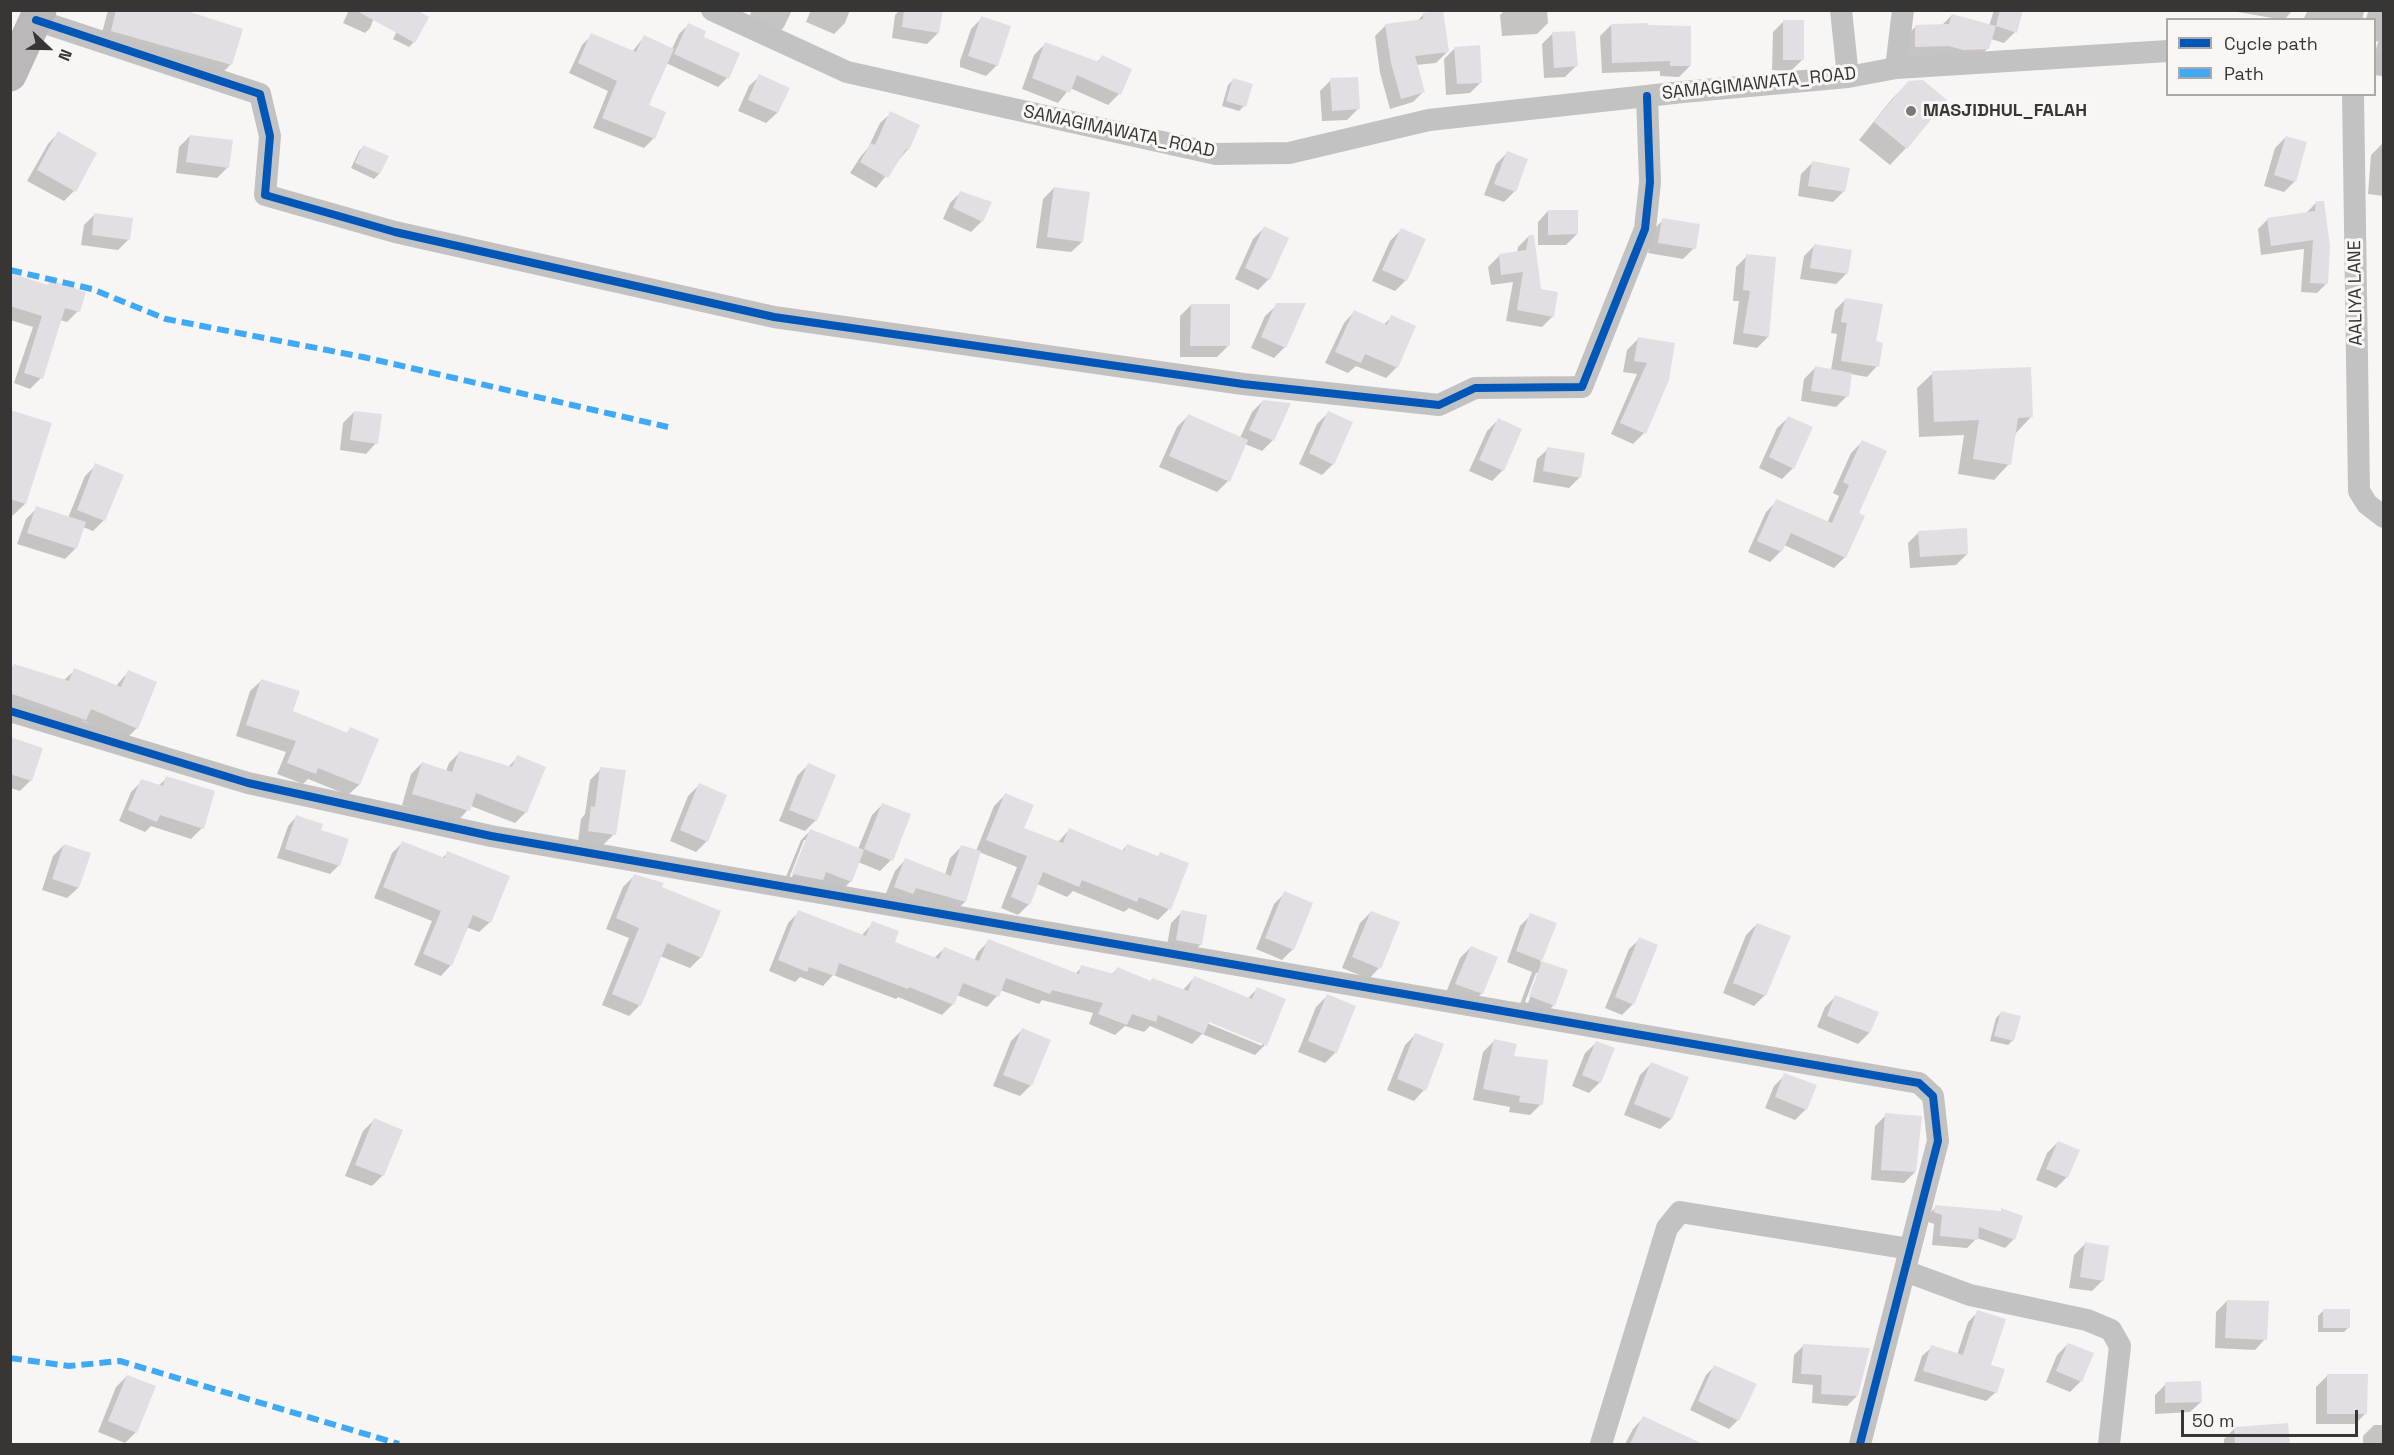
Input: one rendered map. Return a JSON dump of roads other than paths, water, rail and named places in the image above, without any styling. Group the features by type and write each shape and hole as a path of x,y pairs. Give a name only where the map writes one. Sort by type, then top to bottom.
{"highway":[{"path":"10,75 38,15"}],"street":[{"name":"SAMAGIMAWATA_ROAD","path":"712,10 847,72 1216,154 1289,153 1429,120 1848,76 1896,68 2166,51"},
{"path":"1841,10 1848,76"},
{"path":"1896,68 1903,10"},
{"path":"38,15 260,94 270,136 265,195 395,232 774,316 1243,384 1439,405 1475,388 1582,387 1645,229 1650,182 1647,96"},
{"name":"AALIYA LANE","path":"2353,96 2359,491 2367,504 2384,517"},
{"path":"10,711 248,783 491,836 1919,1083 1933,1096 1938,1141 1860,1444"},
{"path":"1601,1444 1667,1228 1680,1212 1907,1260 1970,1295 2087,1320 2111,1330 2120,1346 2109,1444"}],"place":[{"name":"MASJIDHUL_FALAH","path":"1911,111"}]}
